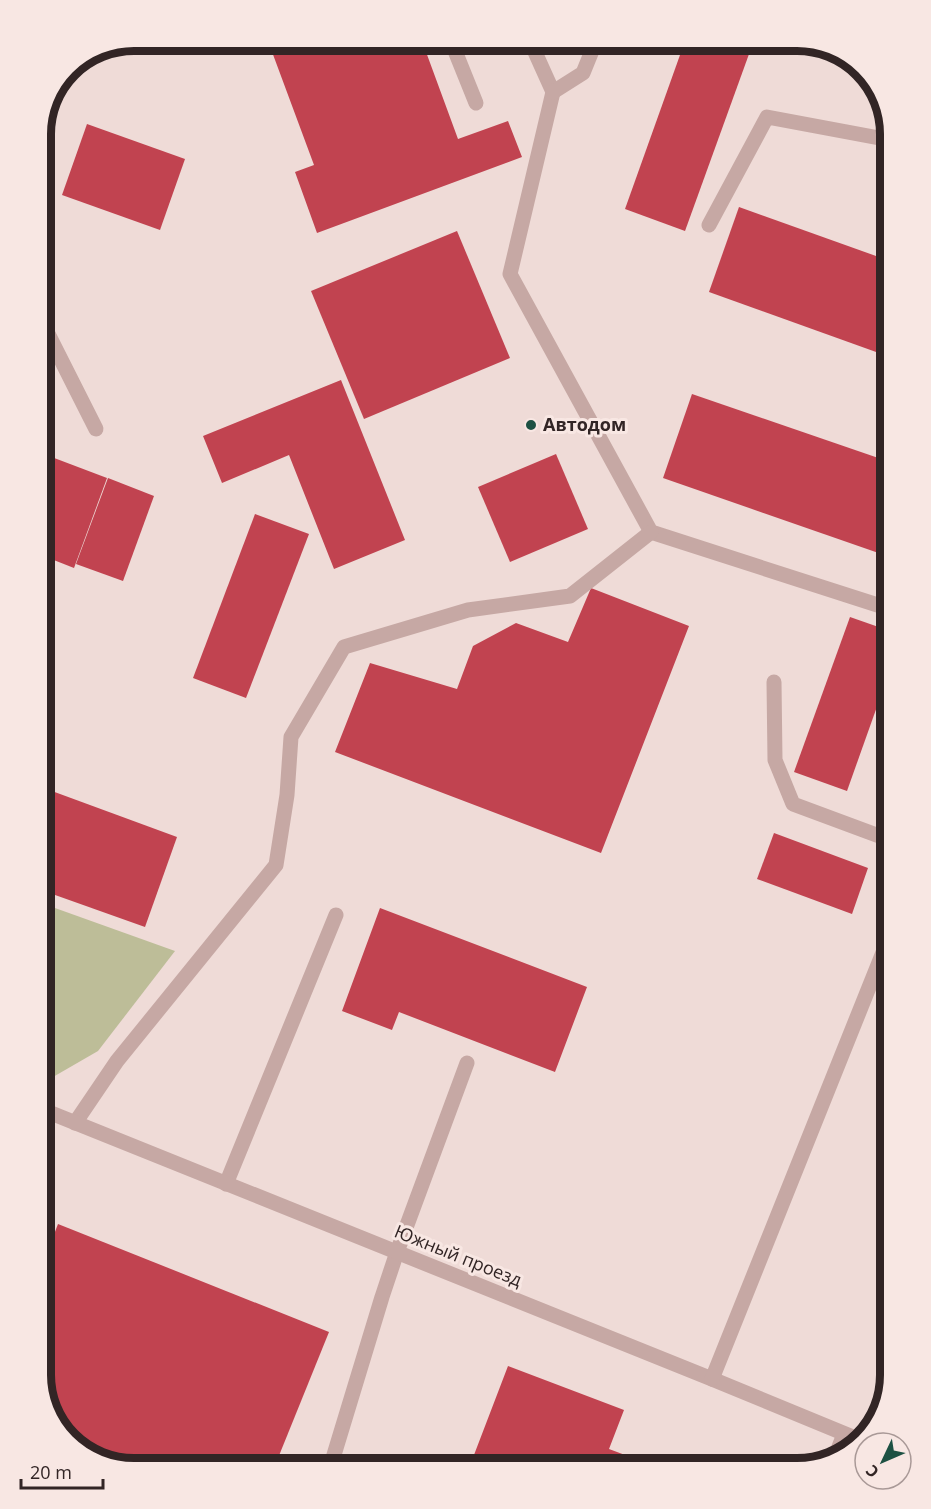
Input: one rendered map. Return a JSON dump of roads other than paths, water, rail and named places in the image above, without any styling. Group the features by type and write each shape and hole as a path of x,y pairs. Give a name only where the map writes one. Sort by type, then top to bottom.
{"street":[{"path":"455,51 476,103"},
{"path":"535,51 553,92 510,273 651,532 880,605"},
{"path":"553,92 583,73 592,51"},
{"path":"709,225 767,117 880,138"},
{"path":"51,342 96,429"},
{"path":"75,1123 117,1061 276,865 287,795 291,736 344,647 468,610 570,596 651,532"},
{"path":"774,682 775,760 793,804 880,836"},
{"path":"226,1184 336,915"},
{"path":"712,1379 880,962"},
{"path":"333,1458 397,1252 467,1063"},
{"name":"Южный проезд","path":"51,1114 852,1437"},
{"path":"839,1446 844,1434"}],"place":[{"name":"Автодом","path":"531,425"}]}
